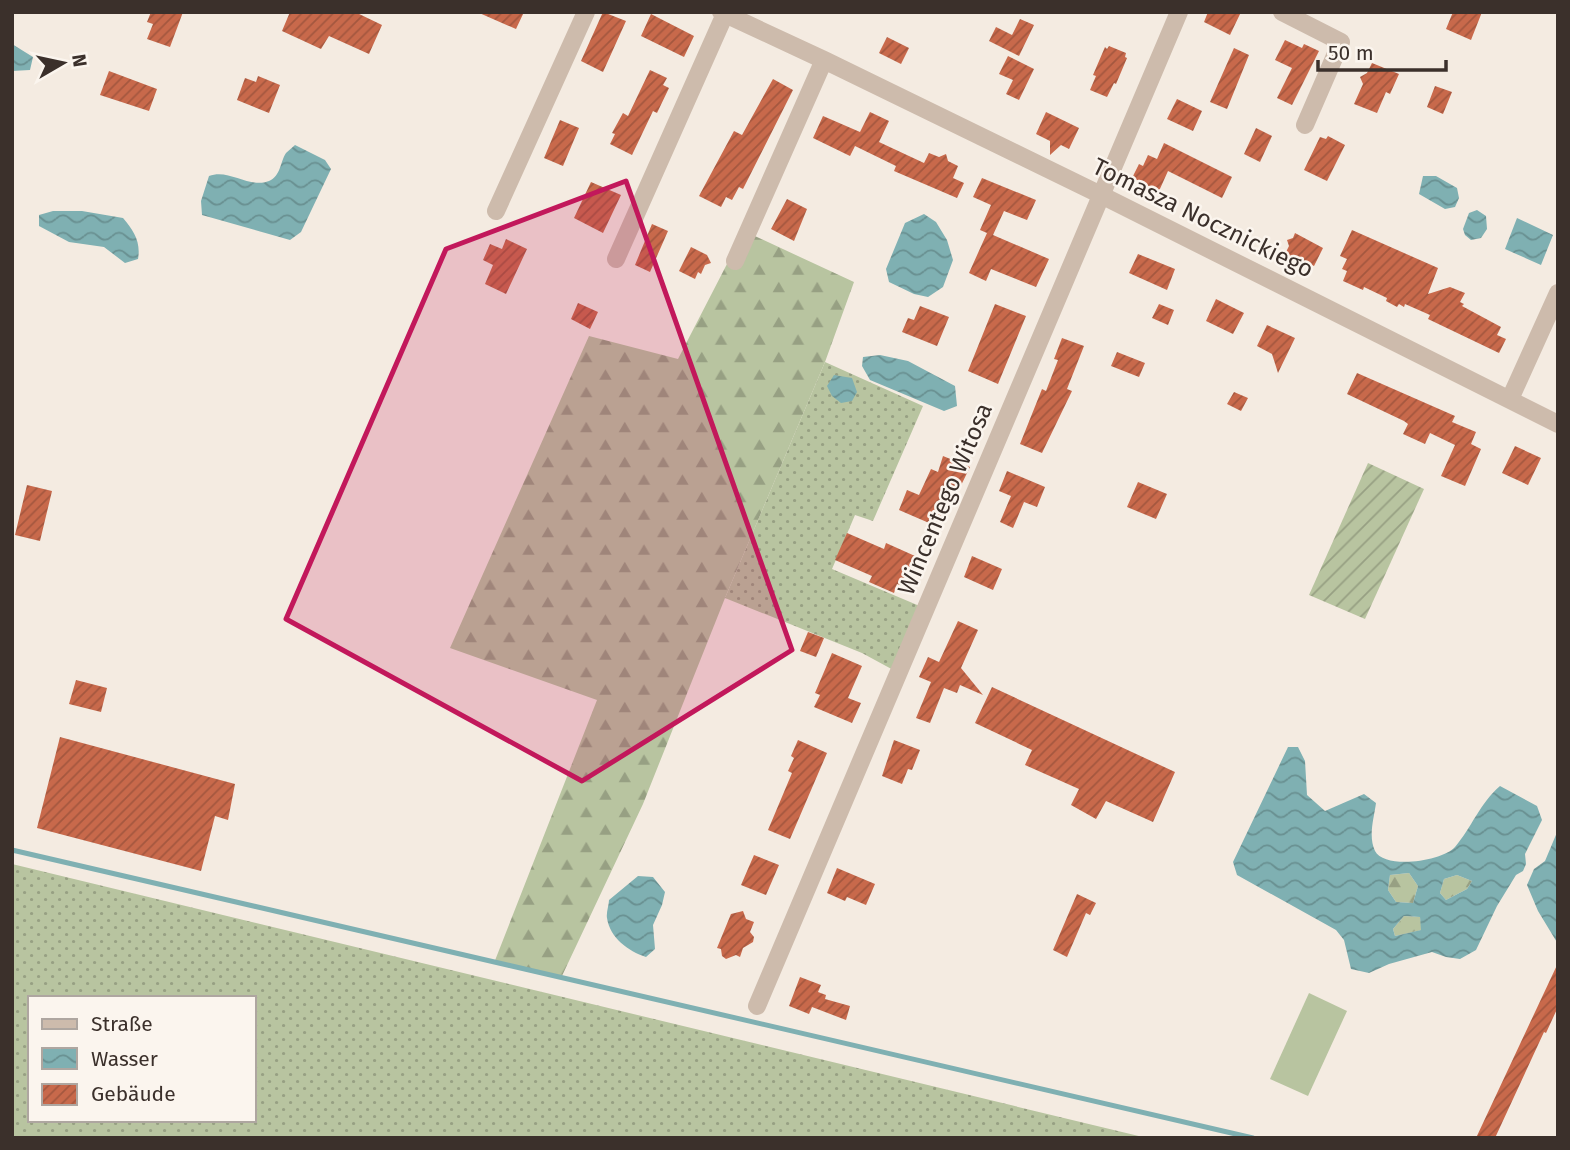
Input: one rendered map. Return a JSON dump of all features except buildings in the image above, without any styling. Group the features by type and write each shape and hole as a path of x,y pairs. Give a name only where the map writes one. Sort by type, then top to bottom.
{"street":[{"path":"496,211 586,12"},
{"name":"Wincentego Witosa","path":"757,1006 1179,12"},
{"path":"1282,12 1341,42 1305,125"},
{"name":"Tomasza Nocznickiego","path":"616,259 729,14 1101,195 1558,424"},
{"path":"735,261 824,60"},
{"path":"1510,400 1558,293"}],"highlighted area":[{"path":"626,181 792,650 582,781 286,619 446,249"}],"green space":[{"path":"744,231 854,282 825,362 725,598 643,804 561,978 494,963 597,700 450,648 589,336 678,359"},
{"path":"825,362 923,406 873,521 855,515 832,569 922,607 897,672 862,653 725,598"},
{"path":"1368,463 1424,489 1365,619 1309,595"},
{"path":"12,864 1147,1138 12,1138"},
{"path":"1409,873 1418,886 1413,903 1396,902 1388,890 1390,875"},
{"path":"1457,875 1472,881 1467,889 1446,900 1440,893 1444,879"},
{"path":"1404,916 1420,917 1422,930 1395,936 1393,929"},
{"path":"1309,993 1347,1011 1308,1096 1270,1079"}],"water":[{"path":"12,44 33,57 30,70 12,71"},
{"path":"295,145 325,160 331,169 301,232 290,240 202,215 201,201 209,176 224,175 262,183 269,181 278,172 286,153"},
{"path":"1423,176 1436,176 1457,188 1459,198 1455,207 1445,209 1419,194"},
{"path":"1477,210 1486,216 1487,229 1481,238 1471,240 1463,229 1469,213"},
{"path":"53,211 82,211 123,218 136,237 138,259 125,263 104,247 69,242 39,226 39,215"},
{"path":"924,214 936,222 947,240 953,260 943,287 928,297 914,294 889,282 886,269 905,223"},
{"path":"1517,218 1553,235 1541,265 1505,249"},
{"path":"880,355 908,361 955,386 957,406 944,411 870,380 862,366 863,357"},
{"path":"834,375 852,378 857,392 852,401 841,403 832,396 827,386"},
{"path":"1288,747 1298,747 1305,761 1307,795 1325,811 1364,794 1376,803 1372,827 1373,845 1381,857 1390,860 1414,861 1449,852 1500,786 1537,806 1542,820 1525,854 1526,864 1523,871 1516,875 1497,906 1476,950 1460,959 1432,952 1389,964 1369,973 1351,969 1344,940 1336,930 1237,875 1233,862","holes":["1409,873 1418,886 1413,903 1396,902 1388,890 1390,875","1457,875 1472,881 1467,889 1446,900 1440,893 1444,879","1404,916 1420,917 1421,930 1395,936 1393,929"]},
{"path":"1558,830 1558,944 1538,911 1527,885 1534,869 1545,861"},
{"path":"638,876 653,877 665,892 653,925 655,949 646,957 616,938 607,916 609,900"}],"waterway":[{"path":"12,850 1253,1138"}]}
